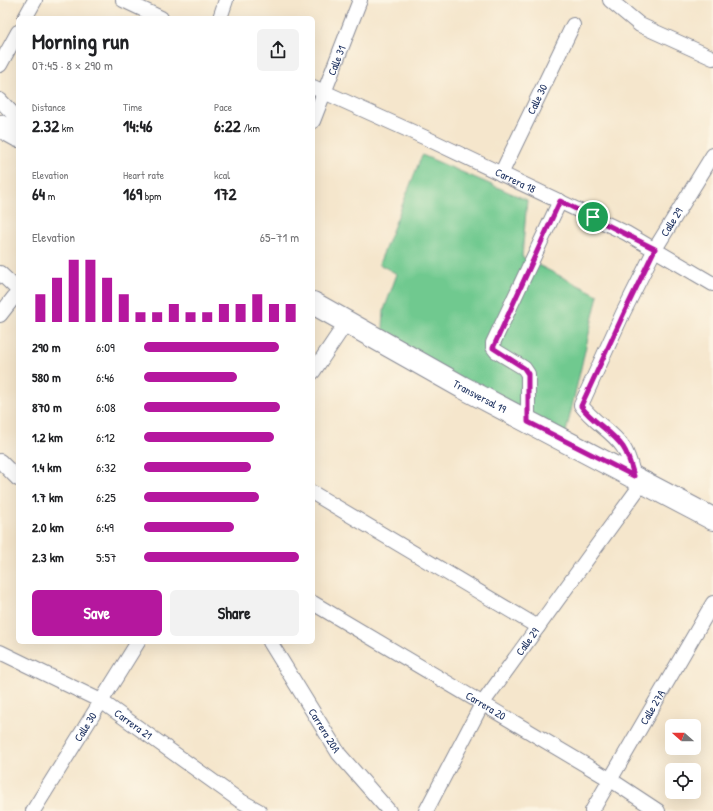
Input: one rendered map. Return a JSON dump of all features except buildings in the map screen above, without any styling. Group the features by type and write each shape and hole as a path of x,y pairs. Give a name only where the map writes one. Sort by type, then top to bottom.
{"main road":[{"path":"0,126 16,135"},
{"name":"Transversal 19","path":"315,304 346,323 528,422 712,518"}],"street":[{"path":"26,16 35,0"},
{"path":"123,0 158,16"},
{"path":"221,16 226,0"},
{"name":"Calle 31","path":"315,110 319,89 360,0"},
{"path":"610,0 640,25 713,58"},
{"name":"Calle 30","path":"501,174 573,25"},
{"path":"0,65 16,36"},
{"name":"Carrera 18","path":"319,89 560,201 655,249 713,284"},
{"path":"0,100 16,117"},
{"name":"Calle 29","path":"426,811 482,704 538,627 638,479 623,446 581,406 655,249 713,155"},
{"path":"528,422 528,374 524,368 493,348 560,201"},
{"path":"0,273 16,289"},
{"path":"0,315 16,294"},
{"path":"315,369 346,323"},
{"path":"0,461 16,477"},
{"path":"315,493 538,627"},
{"name":"Calle 27A","path":"592,811 713,603"},
{"name":"Carrera 20","path":"315,604 611,780 658,811"},
{"name":"Calle 30","path":"33,811 137,644"},
{"name":"Carrera 20A","path":"271,644 339,754 389,811"},
{"name":"Carrera 21","path":"0,652 101,701 239,800 259,811"}],"green space":[{"path":"422,155 527,200 522,257 598,295 563,445 382,346 384,310 397,274 379,264"}],"route":[{"path":"560,201 593,217 655,249 581,406 623,446 630,460 634,476 528,422 528,374 524,368 493,348 560,201"}]}
